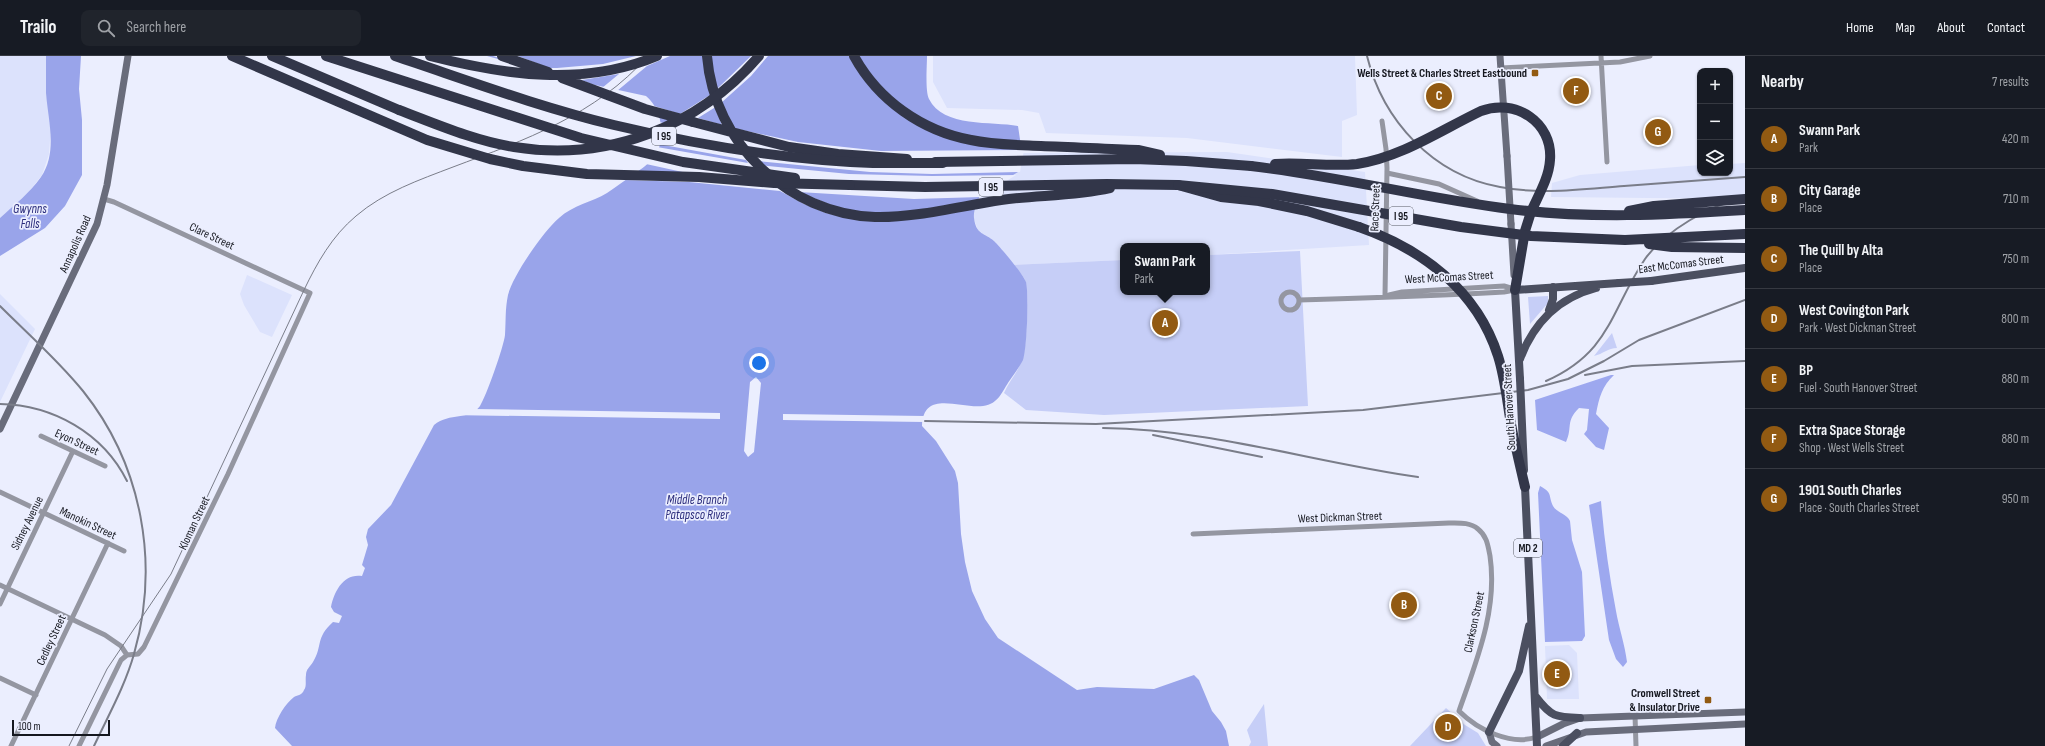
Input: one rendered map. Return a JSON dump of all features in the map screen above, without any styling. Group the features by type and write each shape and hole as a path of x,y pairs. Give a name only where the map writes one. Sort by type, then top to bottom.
{"highway":[{"path":"232,56 427,140 490,159 523,166 586,174 692,177 774,183 850,185"},
{"path":"272,56 399,110 453,130 508,146 556,150 587,149 614,145 653,133 681,121 708,104 729,87 759,56"},
{"name":"I 95","path":"326,56 532,124 636,152 732,170 850,185 925,187 1131,184 1178,185 1272,194 1460,228 1553,238 1625,240 1745,234"},
{"name":"I 95","path":"395,56 561,110 663,136 749,151 801,157 873,163 1110,159 1186,161 1251,166 1323,176 1463,203 1512,210 1604,215 1745,210"},
{"path":"430,56 508,71 571,76 620,69 657,56"},
{"path":"502,56 645,109 767,142 832,153 942,163"},
{"path":"708,56 712,84 720,109 730,129 743,149 765,173 782,186 802,198 832,210 865,216 897,216 1016,198 1088,193 1131,184"},
{"path":"854,56 871,81 898,108 927,126 951,136 994,143 1138,150 1186,161"},
{"path":"1251,166 1296,163 1336,166 1371,161 1404,150 1481,111 1493,107 1510,108 1523,112 1533,119 1541,128 1549,146 1549,166 1524,231 1515,290"},
{"path":"1178,185 1221,197 1291,207 1339,220 1401,244 1424,258 1446,276 1479,315 1486,327 1498,356 1525,486"},
{"path":"1604,215 1654,206 1745,198"},
{"path":"1625,240 1672,247 1745,248"}],"main road":[{"name":"Annapolis Road","path":"0,429 93,232 104,199 128,56"},
{"name":"South Hanover Street","path":"1501,56 1520,379 1536,697 1537,746"},
{"name":"East McComas Street","path":"1619,283 1745,268"},
{"name":"West McComas Street","path":"1515,290 1619,283"},
{"path":"1548,312 1559,303 1576,295 1619,283"},
{"path":"1519,363 1529,338 1548,312 1553,302 1553,287"},
{"path":"1497,746 1492,742 1489,732 1520,670 1531,609"},
{"path":"1536,697 1546,710 1555,716 1580,718 1635,715 1644,717 1745,712"},
{"path":"1537,737 1563,724 1580,718"},
{"path":"1546,746 1577,733 1745,724"},
{"path":"1563,746 1577,733"}],"street":[{"path":"1601,56 1607,162"},
{"path":"1501,68 1633,61 1650,56"},
{"name":"Race Street","path":"1382,121 1386,149 1387,173 1384,296"},
{"path":"1387,173 1439,184 1484,204 1501,208 1590,212"},
{"name":"Clare Street","path":"104,199 310,293"},
{"name":"West McComas Street","path":"1299,300 1384,296 1402,298 1504,292 1515,290"},
{"name":"Kloman Street","path":"79,746 103,694 121,660 127,655 138,654 144,647 228,474 310,293"},
{"name":"Eyon Street","path":"41,436 105,466"},
{"name":"Sidney Avenue","path":"0,604 73,451"},
{"name":"Manokin Street","path":"0,492 124,551"},
{"name":"West Dickman Street","path":"1193,534 1462,523 1478,529 1484,536"},
{"name":"Clarkson Street","path":"1484,536 1488,545 1492,575 1489,610 1485,632 1459,711 1471,722 1489,732"},
{"name":"Cedley Street","path":"12,746 108,543"},
{"path":"0,585 105,635 121,646 127,655"},
{"path":"0,678 36,695"},
{"path":"1635,715 1636,746"},
{"path":"1489,732 1515,741 1523,742 1537,737"}],"shaded area":[{"path":"0,56 46,56 46,94 51,126 49,154 42,175 28,193 0,218"},
{"path":"933,56 1355,56 1357,115 1342,121 1342,157 1187,138 1046,133 1039,113 1022,110 947,108 933,82"},
{"path":"1227,152 1365,172 1369,245 1210,255 1210,243 1120,243 1120,260 1013,265 993,240 983,236 978,230 973,217 980,195 1022,153"},
{"path":"1745,163 1745,199 1551,197 1552,183 1580,175 1697,165 1697,176 1733,176 1733,164"},
{"path":"1300,251 1308,406 1104,415 1026,410 1004,393 1018,369 1024,354 1027,322 1026,283 1019,271 1013,265 1120,260 1120,295 1210,295 1210,255"},
{"path":"247,275 292,295 272,337 260,332 244,305 240,294"},
{"path":"0,294 35,329 0,402"},
{"path":"1548,296 1548,303 1530,324 1528,297"},
{"path":"1612,333 1617,348 1594,356"},
{"path":"1614,375 1607,383 1602,393 1596,414 1609,428 1604,450 1596,447 1584,434 1587,430 1589,409 1579,408 1572,417 1566,442 1537,430 1535,400"},
{"path":"1540,486 1550,494 1553,506 1570,521 1572,540 1582,572 1585,636 1582,641 1545,642 1538,493"},
{"path":"1601,501 1611,583 1627,662 1623,667 1616,659 1609,640 1589,505"},
{"path":"1569,645 1577,653 1579,699 1547,699 1545,646"},
{"path":"1264,704 1268,746 1249,746 1251,742 1247,730"},
{"path":"1446,708 1465,725 1478,733 1486,746 1410,746"}],"water":[{"name":"Gwynns Falls","path":"46,56 81,56 79,89 82,120 82,175 65,206 45,228 0,256 0,218 22,199 37,183 46,167 49,157 51,136 46,93"},
{"name":"Middle Branch Patapsco River","path":"487,56 927,56 927,85 929,99 936,108 945,115 969,122 1018,126 1022,153 1018,172 980,195 974,215 975,224 979,231 991,238 997,244 1026,282 1027,321 1026,344 1023,360 1000,396 993,403 983,406 944,403 936,404 929,408 924,415 922,426 936,441 955,471 958,483 961,534 965,562 972,591 985,619 998,638 1077,690 1097,687 1154,689 1194,675 1199,680 1212,711 1226,731 1229,746 292,746 275,728 276,724 279,715 288,703 294,697 300,695 305,688 307,671 316,656 321,637 333,622 339,623 342,616 334,612 331,607 337,589 350,577 362,576 365,568 362,565 368,545 366,537 368,529 391,505 434,425 446,419 476,411 483,401 504,341 508,295 516,276 529,254 559,218 570,210 607,193 637,172 654,157 660,145 660,119 655,106 646,96 586,83"}],"pier":[{"path":"493,56 518,56 549,68 557,68 603,64 636,56 670,56 647,66 617,91 602,88 619,74 582,80 600,88 549,79 504,63 521,65"},
{"path":"751,56 768,56 751,76 721,103 733,128 798,142 881,151 1024,150 1020,172 932,174 870,172 758,161 761,165 768,166 849,174 932,176 1016,175 981,197 914,199 799,192 871,221 826,213 804,204 780,191 689,182 623,180 634,172 687,173 646,164 655,154 657,147 748,163 746,160 658,144 659,122 663,123 669,120 656,115 651,105 680,114 710,95 703,61 717,89","holes":["715,108 722,125 698,118"]},
{"path":"756,377 761,383 754,452 748,457 744,451 750,382"},
{"path":"474,409 720,413 720,419 449,415 464,414"},
{"path":"783,414 925,416 924,422 783,420"}],"tram line":[{"path":"69,746 107,669 171,574 309,280 332,241 356,216 390,193 533,136 582,110 628,77 648,56"}],"railway":[{"path":"1367,56 1375,80 1385,102 1398,123 1414,141 1433,157 1453,171 1476,181 1500,187 1530,191 1546,191 1745,177"},
{"path":"1546,381 1567,370 1584,357 1597,343 1607,329 1633,278 1645,259 1664,238 1690,220 1718,206 1745,198"},
{"path":"925,421 1096,424 1363,410 1528,390 1568,379 1604,361 1639,340 1745,300"},
{"path":"0,306 43,347 83,391 103,420 120,451 132,483 140,516 145,550 145,585 142,620 134,654 126,678 94,746"},
{"path":"1585,375 1632,366 1745,361"},
{"path":"0,404 39,410 57,416 74,425 90,436 104,449 117,464 127,481"},
{"path":"1103,428 1143,430 1222,440 1379,471 1418,477"},
{"path":"1153,435 1262,457"}],"place":[{"name":"Wells Street & Charles Street Eastbound","path":"1535,73"},
{"name":"Extra Space Storage","path":"1576,91"},
{"name":"The Quill by Alta","path":"1439,96"},
{"name":"1901 South Charles","path":"1658,132"},
{"name":"Swann Park","path":"1165,323"},
{"name":"City Garage","path":"1404,605"},
{"name":"BP","path":"1557,674"},
{"name":"Cromwell Street & Insulator Drive","path":"1708,700"},
{"name":"West Covington Park","path":"1448,727"}]}
